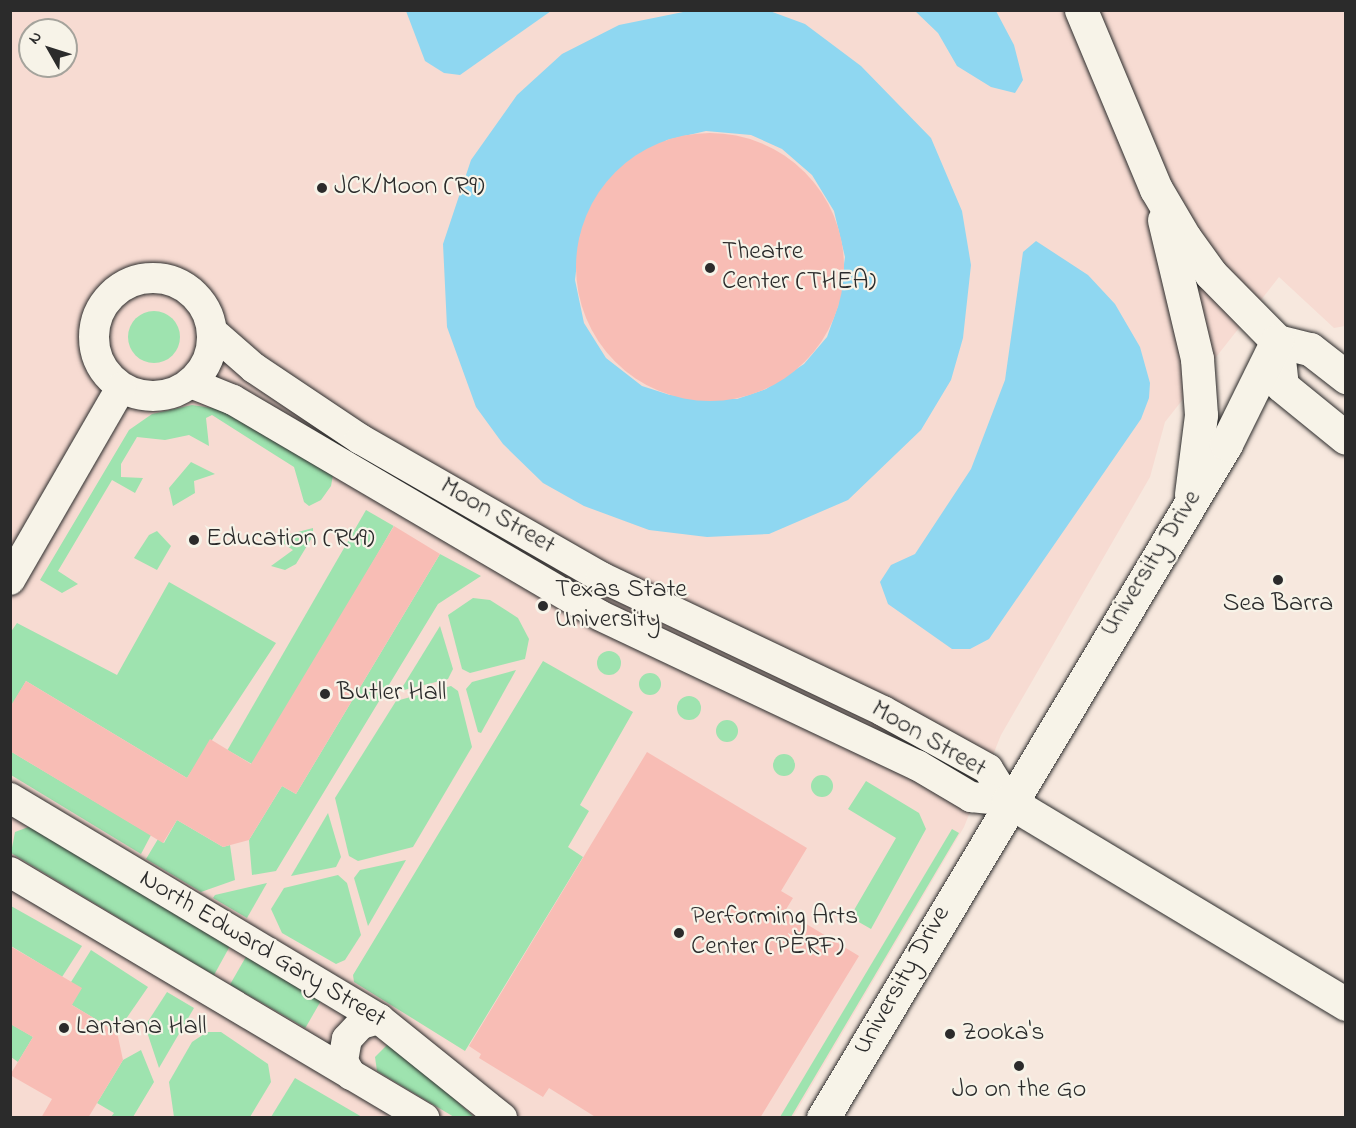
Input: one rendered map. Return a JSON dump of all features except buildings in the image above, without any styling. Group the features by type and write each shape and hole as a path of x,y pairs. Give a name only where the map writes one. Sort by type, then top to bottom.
{"main road":[{"path":"1082,10 1156,189 1197,359 1201,415 1189,506"},
{"path":"1156,189 1211,274 1277,341 1310,349 1346,377"},
{"path":"1277,341 1282,386 1346,438"},
{"name":"University Drive","path":"823,1118 1008,801 1189,506 1277,341"},
{"name":"Moon Street","path":"1008,801 1346,1004"}],"street":[{"path":"156,278 171,282 202,305 215,334 210,353 191,383 148,396 121,388 98,360 94,335 104,305 123,284 156,278"},
{"name":"Moon Street","path":"215,334 254,368 360,439 602,577 883,711 988,769 1008,801"},
{"name":"Moon Street","path":"191,383 250,409 599,615 917,765 971,797 1008,801"},
{"path":"10,580 121,388"},
{"name":"North Edward Gary Street","path":"17,807 379,1018 502,1118"},
{"path":"10,872 425,1118"},
{"path":"351,1076 344,1061 347,1039 361,1024 379,1018"}],"shaded area":[{"name":"Texas State University","path":"10,11 1345,11 1345,326 1334,328 1279,277 1165,422 1150,477 1001,735 964,827 793,1117 11,1117"}],"green space":[{"path":"149,311 159,311 173,318 180,337 173,356 159,363 149,363 139,359 132,352 128,342 128,332 132,322 139,315"},
{"path":"192,405 219,409 333,475 331,486 321,500 309,506 304,502 294,467 212,415 206,418 209,446 189,435 165,440 137,437 121,464 121,477 143,478 135,493 112,480 58,571 78,584 62,593 40,580 129,430 152,414"},
{"path":"191,462 215,474 194,481 195,493 173,506 169,488"},
{"path":"366,510 394,526 255,766 228,750"},
{"path":"313,528 313,536 296,564 285,570 271,566 293,550 275,538"},
{"path":"157,531 171,546 157,570 134,558 149,535"},
{"path":"440,554 481,576 438,604 276,871 252,875 249,840 282,786 296,794"},
{"path":"169,582 276,643 187,778 26,681 11,707 10,633 17,623 117,675"},
{"path":"473,598 490,600 518,618 529,639 525,659 470,673 462,669 448,615"},
{"path":"440,626 453,669 448,679 400,691"},
{"path":"609,651 617,655 621,663 617,671 609,675 601,671 597,663 601,655"},
{"path":"543,661 633,712 580,805 589,811 568,847 583,857 465,1051 354,982 353,975"},
{"path":"516,670 481,733 478,732 466,689 472,682"},
{"path":"646,673 654,673 661,680 661,688 654,695 646,695 639,688 639,680"},
{"path":"451,686 458,691 472,747 413,847 358,861 349,856 335,798 396,701"},
{"path":"689,696 697,700 701,708 697,716 689,720 681,716 677,708 681,700"},
{"path":"723,720 731,720 738,727 738,735 731,742 723,742 716,735 716,727"},
{"path":"10,751 151,835 141,854 11,775"},
{"path":"780,754 788,754 795,761 795,769 788,776 780,776 773,769 773,761"},
{"path":"818,775 826,775 833,782 833,790 826,797 818,797 811,790 811,782"},
{"path":"866,781 919,813 926,829 871,929 850,917 896,838 848,809"},
{"path":"328,813 341,857 336,867 291,876"},
{"path":"177,820 223,847 230,845 235,880 201,892 146,859 158,839 164,843"},
{"path":"31,826 230,946 214,975 11,853 15,832"},
{"path":"952,829 959,833 791,1117 780,1117"},
{"path":"406,860 368,926 354,878 360,870"},
{"path":"338,875 347,883 361,935 345,960 336,964 282,933 271,909 284,888"},
{"path":"267,883 247,918 213,898 215,895"},
{"path":"11,906 82,946 62,977 11,946"},
{"path":"91,950 148,987 117,1032 72,1005 71,982"},
{"path":"247,955 322,998 305,1028 230,984"},
{"path":"167,992 194,1008 159,1068 145,1026"},
{"path":"11,1024 33,1037 18,1062 11,1057"},
{"path":"207,1032 221,1032 268,1064 271,1082 250,1117 174,1117 169,1082 192,1042"},
{"path":"388,1044 418,1065 474,1117 454,1117 377,1071 375,1057"},
{"path":"141,1050 154,1082 133,1117 111,1117 114,1113 97,1103 123,1060"},
{"path":"295,1078 362,1117 271,1117"}],"water":[{"path":"406,10 551,11 460,75 444,73 425,61"},
{"path":"767,10 805,24 861,66 931,138 962,211 971,265 963,338 951,380 921,430 848,500 769,534 707,537 649,530 584,506 543,483 503,444 476,407 447,327 443,244 471,160 517,95 562,54 619,25 688,11","holes":["706,131 751,135 782,149 812,175 834,211 845,257 838,306 827,337 804,364 766,389 737,399 670,395 642,386 606,358 584,323 575,280 580,236 595,200 623,169 667,140"]},
{"path":"915,11 996,11 1014,45 1023,80 1015,93 991,87 957,66 938,33"},
{"path":"1036,241 1088,275 1115,304 1140,347 1150,383 1149,398 1141,419 989,639 970,649 952,649 888,604 880,582 891,565 915,554 971,469 1005,380 1023,252"}],"place":[{"name":"JCK/Moon (R9)","path":"322,188"},
{"name":"Theatre Center (THEA)","path":"710,268"},
{"name":"Education (R49)","path":"194,540"},
{"name":"Sea Barra","path":"1278,580"},
{"name":"Texas State University","path":"543,606"},
{"name":"Butler Hall","path":"325,694"},
{"name":"Performing Arts Center (PERF)","path":"679,933"},
{"name":"Lantana Hall","path":"64,1028"},
{"name":"Zooka's","path":"950,1034"},
{"name":"Jo on the Go","path":"1019,1066"}]}
